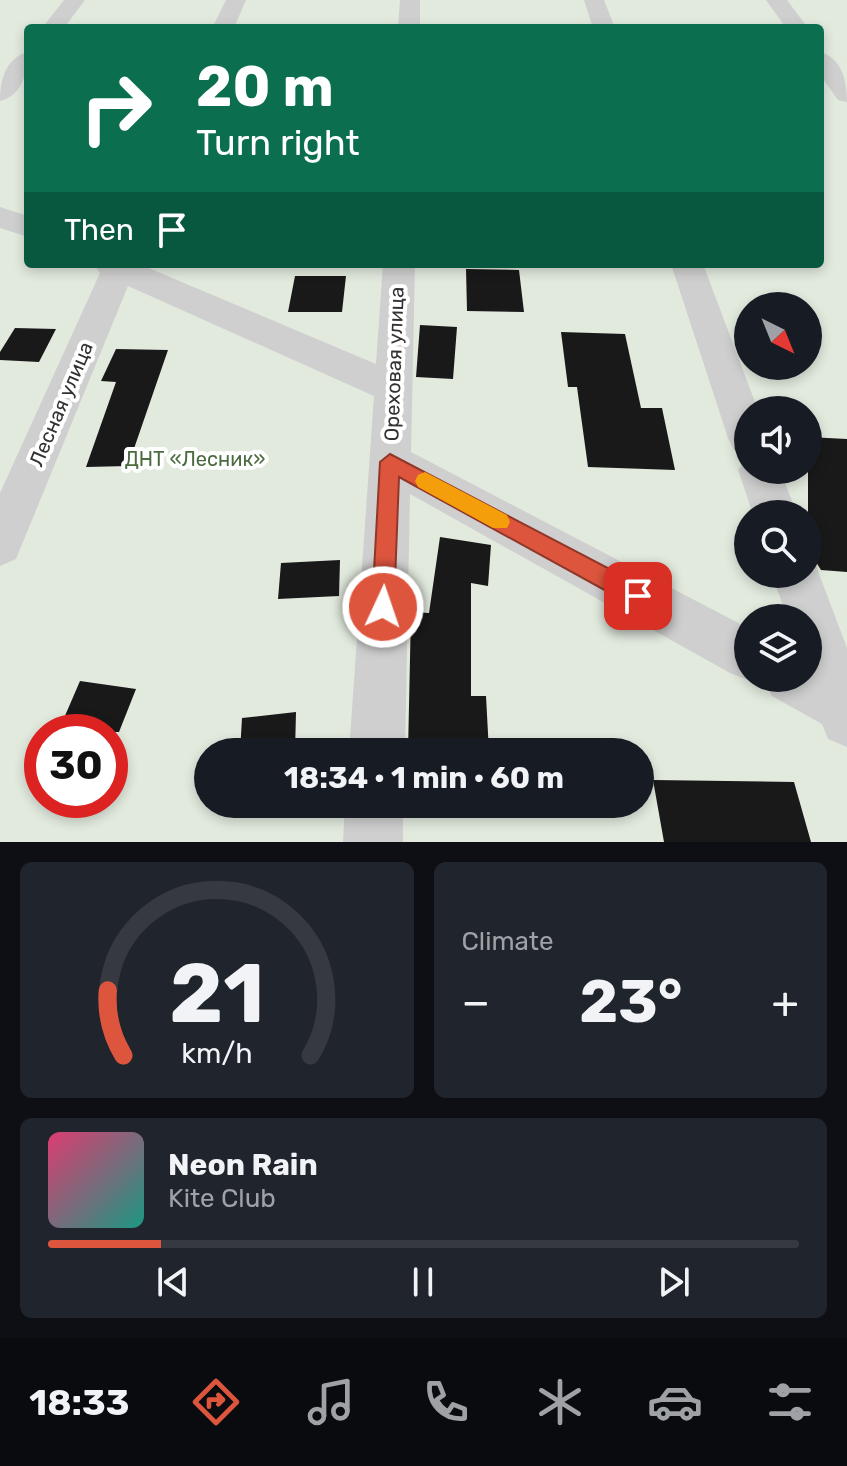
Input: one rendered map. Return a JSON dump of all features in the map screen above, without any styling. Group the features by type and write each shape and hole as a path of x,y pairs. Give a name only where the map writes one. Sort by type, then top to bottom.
{"street":[{"path":"56,24 75,0"},
{"path":"225,24 236,0"},
{"path":"409,24 410,0"},
{"path":"594,0 603,24"},
{"path":"776,0 794,24"},
{"path":"0,94 24,64"},
{"path":"824,64 847,95"},
{"path":"0,217 24,226"},
{"name":"Лесная улица","path":"0,544 116,268"},
{"path":"122,268 393,388"},
{"name":"Ореховая улица","path":"378,738 399,268"},
{"path":"688,268 734,398"},
{"path":"390,462 734,647"},
{"path":"801,588 845,712"},
{"path":"813,692 845,712"},
{"path":"373,842 374,818"}],"green space":[{"name":"ДНТ «Лесник»","path":"0,0 847,0 847,842 0,842"}],"building":[{"path":"466,269 519,270 524,312 467,311"},
{"path":"295,276 346,276 342,312 288,312"},
{"path":"420,325 457,327 453,379 416,377"},
{"path":"15,328 56,329 39,362 0,360 0,352"},
{"path":"561,332 625,334 641,408 662,408 675,470 588,467 577,387 568,387"},
{"path":"116,349 168,350 128,466 86,467 116,382 101,381"},
{"path":"822,438 847,439 847,572 822,570 822,500 808,500 808,484 822,484"},
{"path":"440,537 491,545 488,586 471,583 471,696 486,696 488,738 408,738 411,612 429,613"},
{"path":"340,560 339,596 278,599 281,563"},
{"path":"80,681 136,689 126,714 66,714"},
{"path":"296,712 295,738 241,738 242,718"},
{"path":"654,780 794,782 811,842 664,842"}],"slow traffic":[{"path":"425,481 500,522"}],"route":[{"path":"383,607 390,462 638,596"}]}
